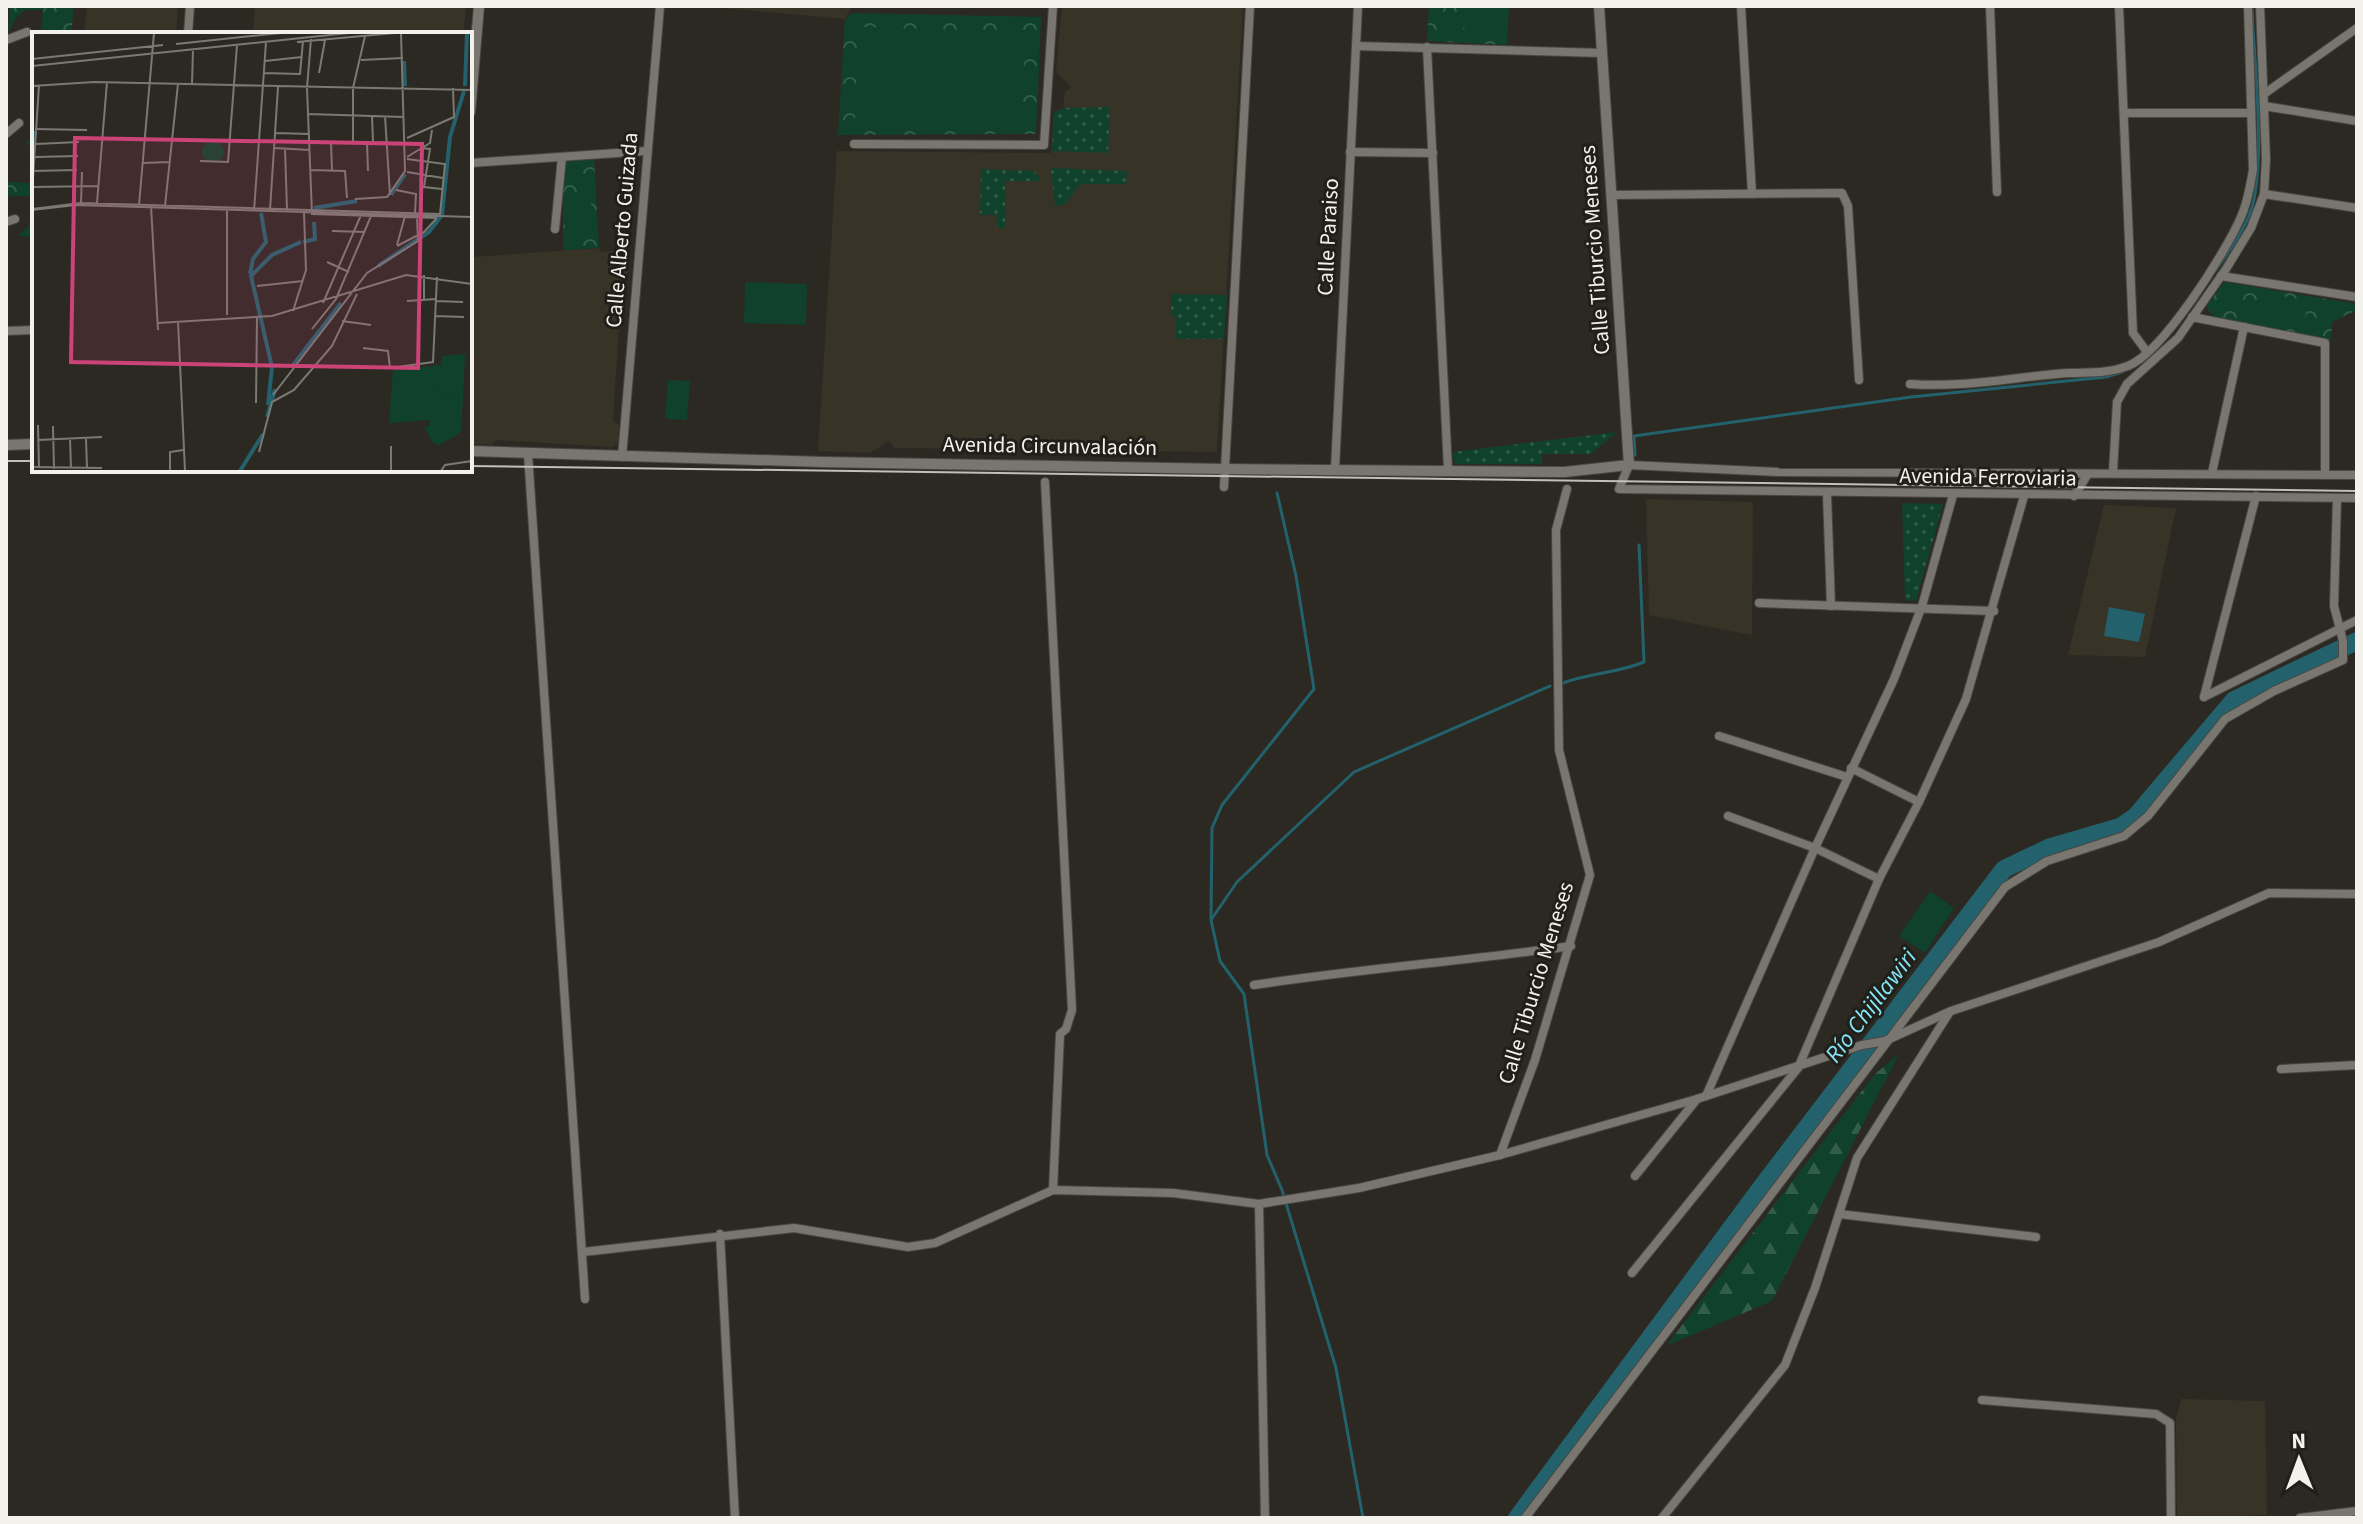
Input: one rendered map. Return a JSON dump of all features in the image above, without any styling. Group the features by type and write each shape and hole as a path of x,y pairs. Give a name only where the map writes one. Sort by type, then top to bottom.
{"street":[{"path":"188,32 190,6"},
{"path":"472,88 479,6"},
{"name":"Calle Alberto Guizada","path":"622,457 660,6"},
{"path":"854,144 1044,145 1053,6"},
{"path":"1224,487 1250,6"},
{"name":"Calle Paraiso","path":"1335,469 1358,6"},
{"name":"Calle Tiburcio Meneses","path":"1599,6 1629,465 1619,489"},
{"path":"1741,6 1752,194"},
{"path":"1990,6 1997,192"},
{"path":"2119,6 2133,333 2147,352"},
{"path":"1910,384 1955,387 2068,373 2102,373 2131,365 2173,323 2241,217 2253,170 2248,6"},
{"path":"2113,472 2117,402 2127,384 2168,350 2221,276 2251,228 2264,194 2260,6"},
{"path":"2264,94 2356,29"},
{"path":"6,40 27,32"},
{"path":"1356,46 1602,53"},
{"path":"1427,47 1448,469"},
{"path":"2264,106 2357,121"},
{"path":"2125,113 2251,113"},
{"path":"6,134 19,123"},
{"path":"472,163 646,151"},
{"path":"1350,152 1433,153"},
{"path":"555,229 562,157"},
{"path":"1612,195 1842,193 1848,206 1859,380"},
{"path":"2264,194 2357,208"},
{"path":"2221,276 2357,297"},
{"path":"2192,317 2325,343 2325,475"},
{"path":"2212,473 2244,327"},
{"path":"6,331 32,330"},
{"path":"6,445 32,444"},
{"name":"Avenida Circunvalación","path":"472,451 1224,469 1564,472 1629,465"},
{"path":"528,454 585,1299"},
{"name":"Avenida Ferroviaria","path":"1629,465 1778,472 2357,475"},
{"path":"2074,496 2088,474"},
{"path":"1045,482 1072,1010 1066,1029 1060,1034 1053,1190"},
{"name":"Calle Tiburcio Meneses","path":"1500,1155 1571,946 1590,875 1559,750 1556,530 1567,489"},
{"name":"Avenida Ferroviaria","path":"1619,489 1827,494 2357,498"},
{"path":"1827,494 1831,606"},
{"path":"1635,1176 1702,1098 1894,679 1922,606 1953,495"},
{"path":"1632,1273 1798,1068 1879,879 1919,802 1966,699 1994,611 2024,496"},
{"path":"2256,496 2204,697 2357,620"},
{"path":"1525,1518 1645,1355 2005,887 2047,861 2124,836 2148,816 2225,719 2343,660 2343,641 2334,606 2337,498"},
{"path":"1759,603 1922,606 1994,611"},
{"path":"1719,736 1849,773 1919,802"},
{"path":"1728,816 1815,848 1879,879"},
{"path":"583,1252 720,1234 794,1228 908,1247 935,1243 1053,1190 1173,1193 1259,1204 1359,1188 1500,1155 1702,1098 1862,1045 1889,1039 1951,1011 2159,942 2269,893 2357,894"},
{"path":"1254,985 1344,971 1443,964 1571,946"},
{"path":"1662,1518 1785,1365 1857,1158 1951,1011"},
{"path":"2281,1069 2357,1065"},
{"path":"1259,1204 1265,1518"},
{"path":"1839,1214 2036,1237"},
{"path":"720,1234 735,1518"},
{"path":"1982,1400 2156,1414 2170,1423 2171,1518"},
{"path":"2300,1518 2357,1511"}],"shaded area":[{"path":"87,6 178,6 176,32 84,32"},
{"path":"255,6 466,6 463,32 253,32"},
{"path":"700,6 852,6 845,19"},
{"path":"1062,6 1243,6 1217,452 895,448 889,441 870,453 818,451 837,151 1051,153 1054,113 1063,108 1065,92 1071,87 1056,72"},
{"path":"599,248 600,252 629,249 627,276 622,280 613,420 619,425 618,442 613,447 497,440 492,444 472,444 473,257"},
{"path":"1646,499 1753,502 1752,635 1649,615"},
{"path":"2104,505 2176,508 2145,657 2068,655"},
{"path":"2181,1399 2265,1401 2267,1515 2177,1518 2176,1420"}],"green space":[{"path":"10,6 74,6 71,32 41,32 43,10 25,10 15,19 8,34"},
{"path":"1429,6 1509,6 1507,45 1427,41"},
{"path":"1465,6 1509,8 1507,37 1464,35"},
{"path":"852,13 1041,17 1036,134 838,135 845,19"},
{"path":"858,27 1025,32 1022,129 855,124"},
{"path":"1110,107 1108,153 1052,151 1054,113 1063,108"},
{"path":"32,138 32,237 18,236 29,226 31,197 10,195 6,202 6,182 29,183 31,148 26,142"},
{"path":"594,158 599,248 563,250 563,166 568,161"},
{"path":"1051,168 1127,171 1126,184 1084,184 1078,186 1066,204 1055,206"},
{"path":"981,169 1034,171 1039,176 1039,181 1005,181 1005,228 997,228 996,215 980,215"},
{"path":"591,201 593,239 566,241 563,203"},
{"path":"745,282 807,284 806,325 744,323"},
{"path":"2224,282 2357,304 2357,310 2332,322 2331,341 2215,318 2206,307"},
{"path":"2266,293 2308,301 2303,325 2261,317"},
{"path":"1171,294 1227,295 1224,339 1175,339 1176,317 1171,316"},
{"path":"668,380 690,381 687,420 665,419"},
{"path":"1617,432 1591,454 1542,454 1542,464 1455,464 1453,452"},
{"path":"1902,503 1943,504 1916,601 1905,600"},
{"path":"1930,891 1954,908 1925,953 1899,936"},
{"path":"1899,1054 1772,1301 1666,1346 1874,1075"}],"water":[{"path":"2109,607 2145,614 2139,642 2104,636"}],"waterway":[{"path":"2215,271 2243,228 2255,194 2259,143 2252,9"},
{"path":"2152,353 2179,323"},
{"path":"1635,455 1634,436 1911,397 2106,377 2122,372"},
{"path":"1211,919 1212,828 1222,805 1314,689 1296,576 1277,493"},
{"path":"1563,683 1644,662 1639,545"},
{"name":"Río Chijllawiri","path":"1517,1518 1760,1189 2004,869 2048,848 2120,827 2135,817 2234,700 2357,641"},
{"path":"1363,1518 1336,1368 1282,1190 1267,1155 1244,994 1220,961 1211,920 1237,882 1354,772 1550,686"}],"tram line":[{"path":"6,461 32,461"},
{"path":"472,466 2357,491"}]}
